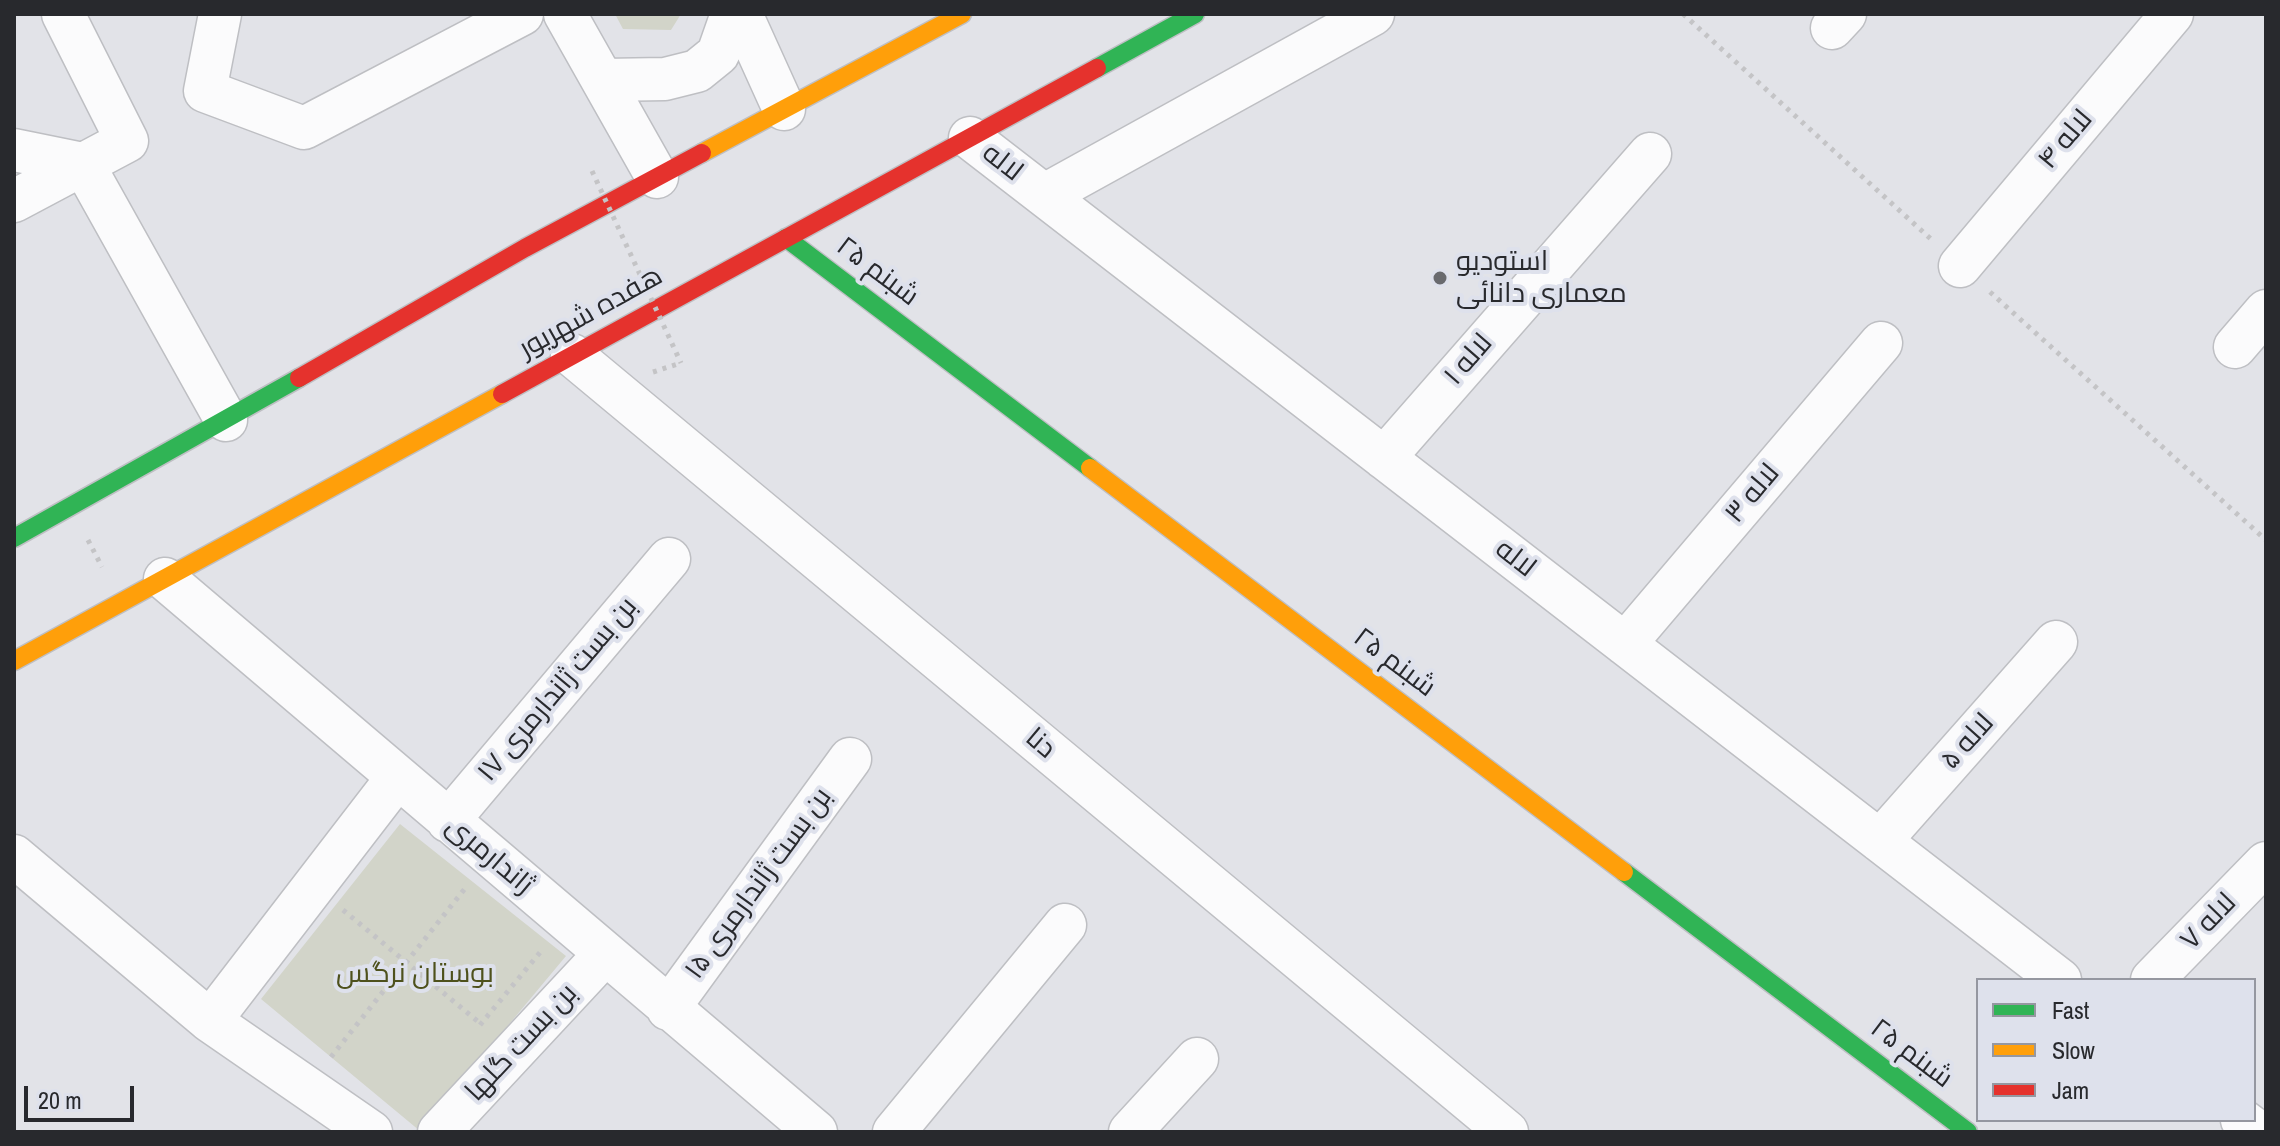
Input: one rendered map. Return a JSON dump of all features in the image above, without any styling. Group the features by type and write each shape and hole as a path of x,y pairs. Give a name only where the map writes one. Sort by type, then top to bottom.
{"main road":[{"path":"14,538 525,248 962,14"},
{"name":"هفده شهریور","path":"14,661 1195,14"},
{"name":"شبنم ۲۵","path":"786,238 1968,1132"}],"street":[{"path":"14,201 127,141 63,14"},
{"path":"220,14 205,91 304,128 522,14"},
{"path":"565,14 657,177"},
{"path":"604,80 665,79 697,71 718,54 732,14"},
{"path":"741,14 784,109"},
{"path":"1045,195 1373,14"},
{"name":"لاله ۴","path":"1960,266 2172,14"},
{"name":"لاله","path":"970,138 2057,978"},
{"path":"14,150 83,164 226,420"},
{"name":"لاله ۱","path":"1384,458 1650,154"},
{"path":"2235,347 2266,311"},
{"name":"لاله ۳","path":"1625,644 1881,343"},
{"name":"دنا","path":"572,355 1507,1132"},
{"name":"بن بست ژاندارمری ۱۷","path":"448,821 669,559"},
{"name":"ژاندارمری","path":"165,579 668,1009 794,1124"},
{"name":"لاله ۵","path":"1880,841 2056,642"},
{"name":"بن بست ژاندارمری ۱۵","path":"668,1009 850,759"},
{"path":"210,1021 397,778"},
{"path":"14,856 210,1021 371,1132"},
{"name":"لاله ۷","path":"2154,978 2266,863"},
{"path":"894,1132 1065,925"},
{"name":"بن بست گلها","path":"439,1132 604,955"},
{"path":"1130,1132 1197,1059"}],"path":[{"path":"592,171 681,363 649,373"},
{"path":"70,507 121,603"},
{"path":"327,1061 490,858"},
{"path":"336,905 481,1024"},
{"path":"471,1036 565,921"}],"green space":[{"path":"615,14 681,14 671,30 623,29"},
{"name":"بوستان نرگس","path":"400,824 566,956 420,1131 261,999"}],"traffic: fast":[{"path":"1097,68 1195,14"},
{"path":"786,238 1090,468"},
{"path":"14,538 299,378"},
{"path":"1624,872 1968,1132"}],"traffic: slow":[{"path":"702,153 962,14"},
{"path":"14,661 502,394"},
{"path":"1090,468 1624,872"}],"traffic: jam":[{"path":"502,394 1097,68"},
{"path":"299,378 525,248 702,153"}],"place":[{"name":"استودیو معماری دانائی","path":"1440,278"}]}
